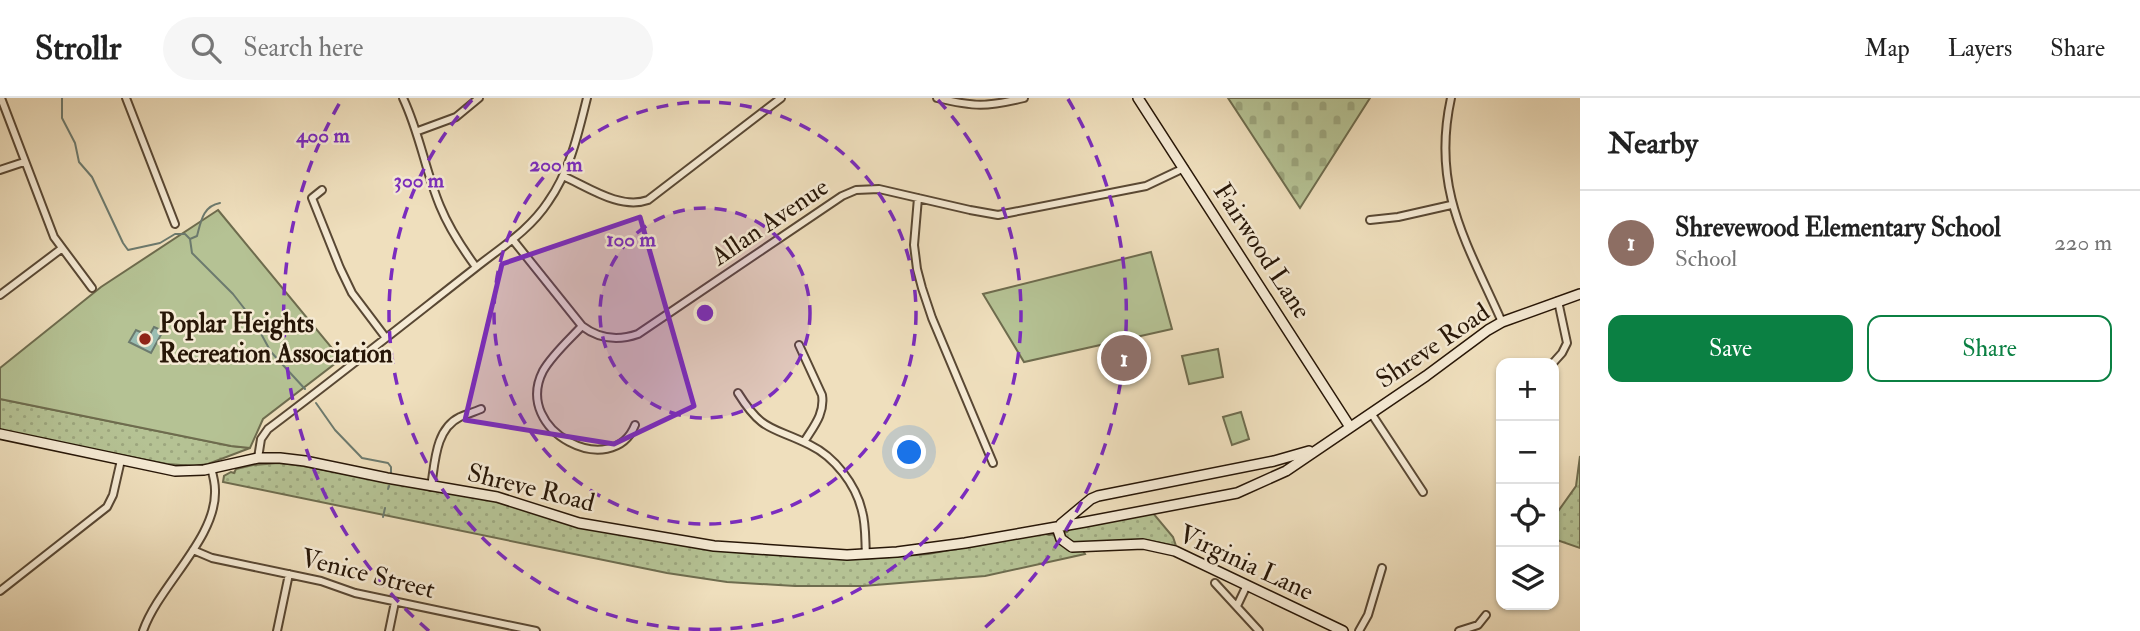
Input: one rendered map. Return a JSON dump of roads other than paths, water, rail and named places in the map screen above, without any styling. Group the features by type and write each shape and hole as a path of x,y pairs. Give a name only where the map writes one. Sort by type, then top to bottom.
{"main road":[{"name":"Fairwood Lane","path":"1138,98 1350,427"},
{"name":"Shreve Road","path":"0,434 175,471 280,457 497,497 579,523 692,542 759,550 866,555 1057,527 1237,493 1279,475 1502,322 1580,294"},
{"name":"Shreve Road","path":"1057,527 1098,496 1261,464 1317,449"},
{"path":"1083,506 1080,516 1085,522"},
{"name":"Virginia Lane","path":"1057,527 1061,539 1072,547 1143,544 1166,547 1343,631"}],"street":[{"path":"1,98 54,237 92,288"},
{"path":"126,98 174,224"},
{"path":"403,98 418,131 441,207 457,240 476,267"},
{"path":"418,131 456,117 479,98"},
{"path":"258,458 261,439 268,429 513,240 531,223 548,204 564,176 587,98"},
{"path":"564,176 616,200 641,203 655,196 781,98"},
{"path":"937,98 977,106 1024,98"},
{"path":"1451,98 1444,152 1451,205 1502,322"},
{"path":"0,170 24,162"},
{"name":"Allan Avenue","path":"582,326 603,337 623,338 638,334 846,194 873,188 988,214 1005,214 1146,186 1184,169"},
{"path":"322,190 312,198 340,268 352,292 386,338"},
{"path":"918,198 914,245 922,288 993,463"},
{"path":"1370,219 1398,218 1451,205"},
{"path":"513,240 582,326 542,372 537,391 544,420 550,429 566,441 592,449 620,444 631,435 635,425"},
{"path":"0,295 61,248"},
{"path":"1558,301 1567,343 1558,358"},
{"path":"799,345 823,402 820,417 804,442"},
{"path":"738,393 749,412 762,424 804,442 831,458 856,496 863,512 866,555"},
{"path":"431,486 439,444 446,427 458,418 481,409"},
{"path":"1371,413 1423,492"},
{"path":"1,588 107,507 113,495 121,460"},
{"path":"143,631 154,606 202,535 213,506 215,489 211,468"},
{"name":"Venice Street","path":"193,550 212,558 321,581 355,593 501,627 536,631"},
{"path":"1360,631 1368,615 1382,568"},
{"path":"277,631 289,574"},
{"path":"1215,583 1259,631"},
{"path":"1237,606 1247,585"},
{"path":"389,631 395,602"},
{"path":"1459,631 1478,625 1486,615"}],"water":[{"name":"Poplar Heights Recreation Association","path":"154,327 163,331 151,353 129,342 136,330 149,336"}],"waterway":[{"path":"62,98 62,118 75,143 79,162 92,177 128,250 160,243 175,234 185,234 190,239 192,253 233,294 254,321 271,352 305,389"},
{"path":"190,239 197,236 206,211 220,203"},
{"path":"316,403 335,430 362,458 388,463 391,473"},
{"path":"383,517 385,508"}],"place":[{"name":"Poplar Heights Recreation Association","path":"145,339"},
{"name":"Shrevewood Elementary School","path":"1124,358"}]}
